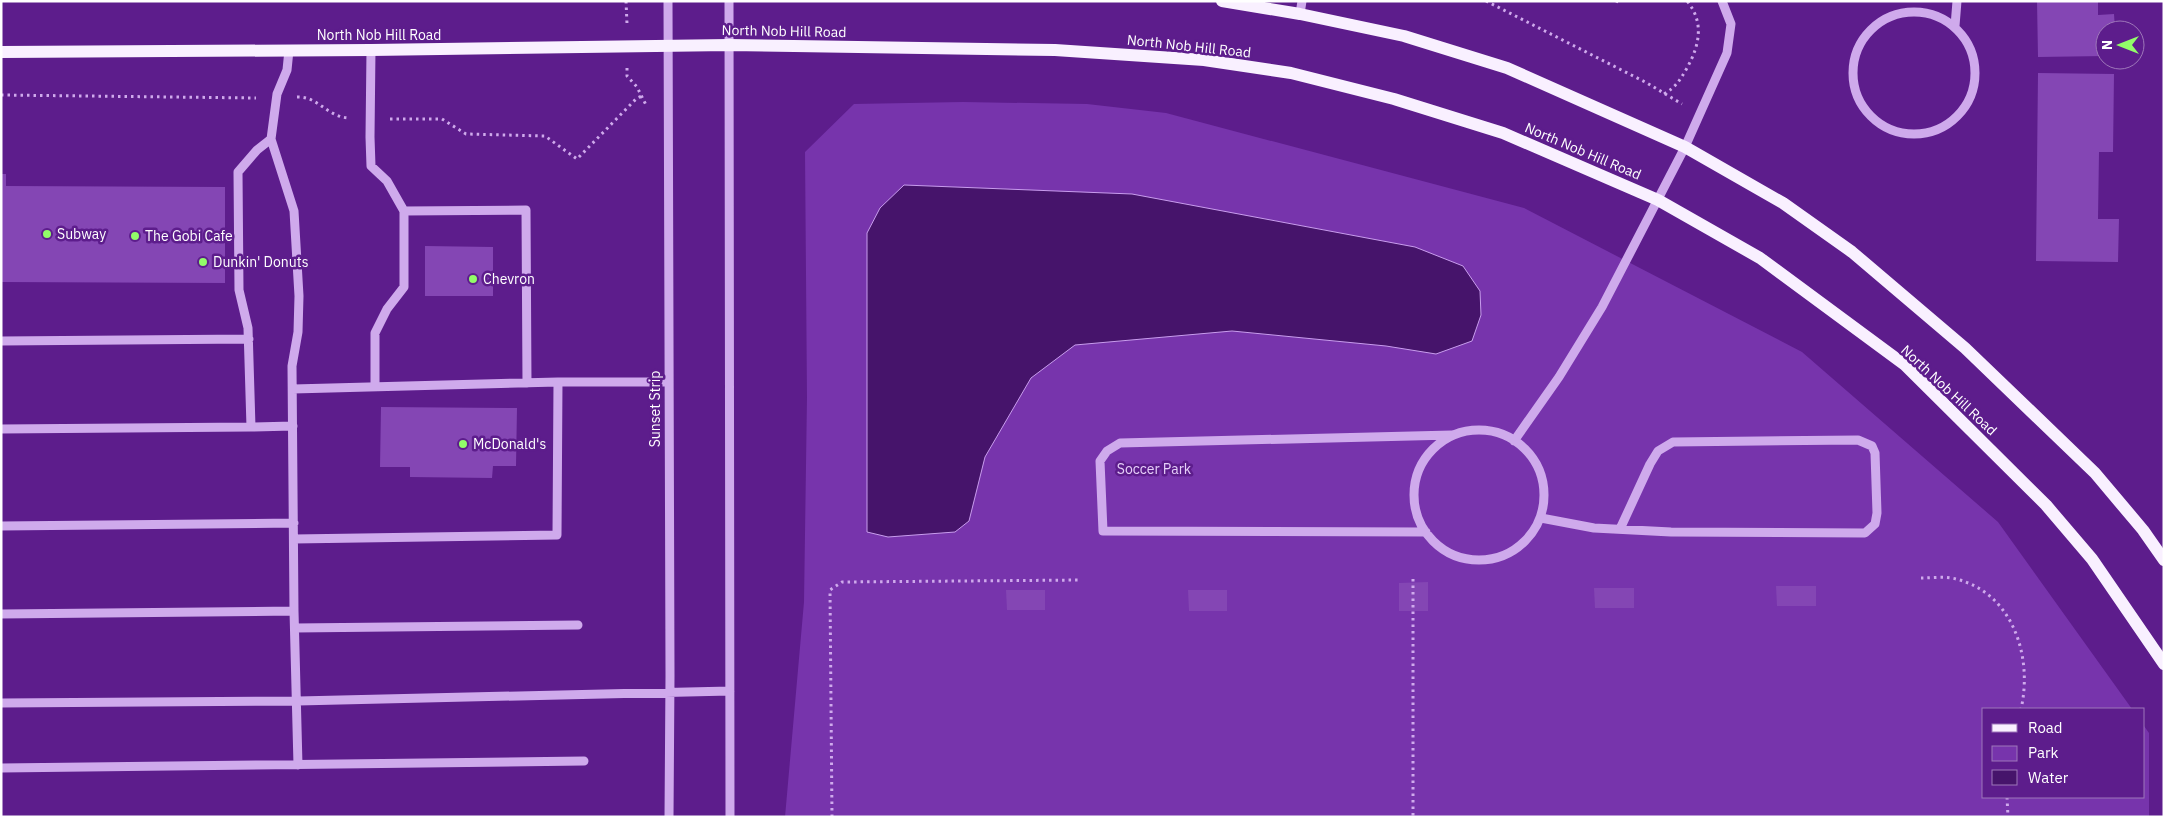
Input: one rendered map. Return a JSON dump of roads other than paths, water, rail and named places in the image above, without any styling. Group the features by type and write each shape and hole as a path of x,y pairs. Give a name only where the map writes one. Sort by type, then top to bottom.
{"main road":[{"path":"1222,1 1301,7 1508,68 1685,147 1783,204 1852,252 1965,348 2095,473 2143,530 2164,560"},
{"name":"North Nob Hill Road","path":"1,52 371,50 729,45 1055,50 1204,60 1291,73 1394,99 1503,133 1658,200 1760,258 1905,366 2046,505 2092,559 2164,664"}],"street":[{"name":"Sunset Strip","path":"668,1 669,817"},
{"path":"729,1 730,817"},
{"path":"1514,441 1559,377 1602,307 1685,147 1727,53 1731,24 1722,1"},
{"path":"1955,26 1936,14 1916,11 1895,14 1876,24 1862,40 1854,60 1853,81 1860,102 1873,118 1889,129 1908,134 1927,134 1946,126 1961,114 1971,98 1976,79 1975,59 1967,41 1955,26 1957,1"},
{"path":"289,50 287,70 276,98 272,139 294,211 299,296 298,332 292,366 294,610 298,701 298,764"},
{"path":"371,50 371,166 387,181 404,210 404,287 387,309 374,333 374,387"},
{"path":"251,427 248,328 239,290 238,172 257,150 272,139"},
{"path":"404,210 526,210 527,383"},
{"path":"1,341 249,340"},
{"path":"294,539 557,536 558,382"},
{"path":"293,389 558,382 669,382"},
{"path":"1,429 293,426"},
{"path":"1426,532 1104,531 1100,461 1107,451 1120,443 1452,435 1477,429 1502,434 1524,447 1539,468 1545,492 1541,518 1527,540 1507,555 1482,561 1457,557 1435,544 1420,523 1414,498 1418,472 1432,450 1452,435"},
{"path":"1541,518 1594,528 1671,532 1865,533 1875,524 1877,513 1875,453 1872,446 1858,440 1673,442 1658,451 1650,464 1620,529"},
{"path":"1,526 294,523"},
{"path":"1,614 294,610"},
{"path":"295,628 578,625"},
{"path":"1,703 298,701 730,691"},
{"path":"1,768 584,761"}],"water":[{"path":"904,185 1132,194 1415,247 1463,266 1480,291 1481,315 1472,341 1436,354 1386,346 1232,331 1075,345 1031,378 985,457 969,521 955,532 888,537 867,532 867,233 880,208"}],"place":[{"name":"Subway","path":"47,234"},
{"name":"The Gobi Cafe","path":"135,236"},
{"name":"Dunkin' Donuts","path":"203,262"},
{"name":"Chevron","path":"473,279"},
{"name":"McDonald's","path":"463,444"}],"park label":[{"name":"Soccer Park","path":"1154,469"}]}
